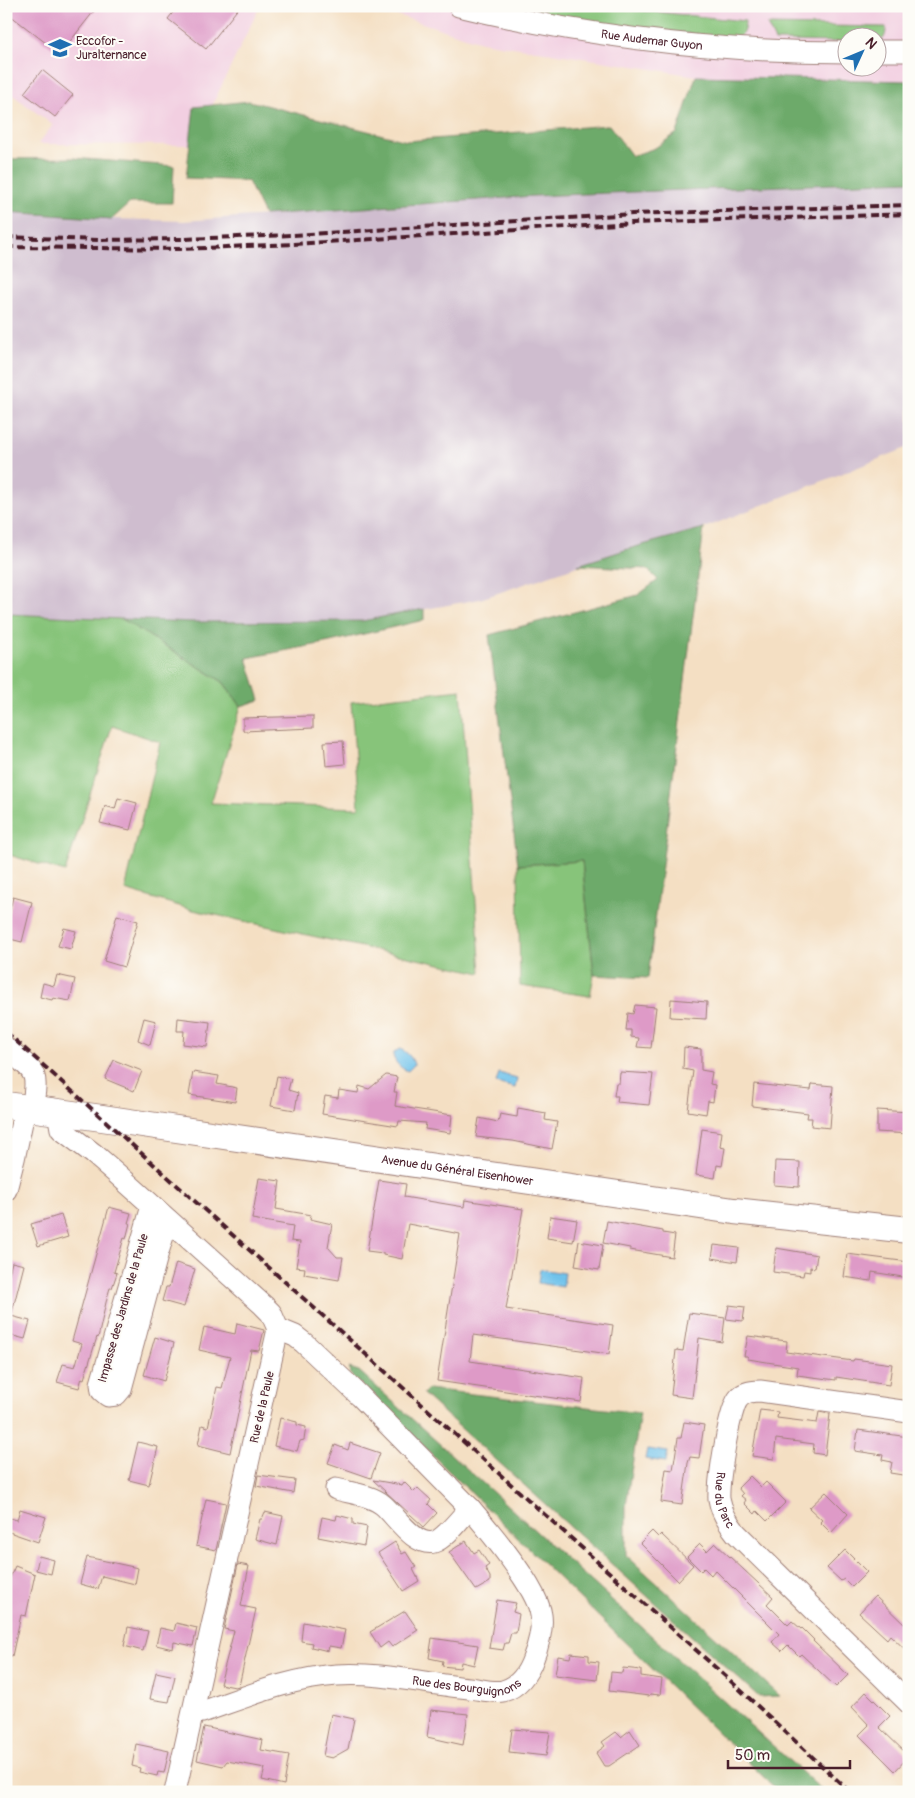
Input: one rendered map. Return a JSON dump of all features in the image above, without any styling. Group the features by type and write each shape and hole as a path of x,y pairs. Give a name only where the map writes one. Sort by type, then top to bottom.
{"main road":[{"name":"Avenue du Général Eisenhower","path":"21,1108 734,1211 909,1230"}],"street":[{"name":"Rue Audemar Guyon","path":"459,6 560,28 638,39 717,48 838,52"},
{"path":"888,51 909,50"},
{"path":"6,1048 30,1068 35,1076 36,1083 21,1108 14,1159 6,1190"},
{"path":"58,1112 61,1129 94,1154 271,1313 278,1329"},
{"name":"Impasse des Jardins de la Paule","path":"152,1206 101,1384 102,1391 108,1396 116,1395 121,1389 168,1220"},
{"name":"Rue des Bourguignons","path":"194,1710 202,1712 292,1682 338,1675 389,1676 456,1687 502,1691 511,1687 525,1675 536,1652 541,1614 529,1587 504,1551 470,1508 360,1396 304,1343 295,1336 278,1329"},
{"name":"Rue de la Paule","path":"175,1792 278,1329"},
{"name":"Rue du Parc","path":"909,1412 760,1392 745,1393 735,1402 730,1416 719,1491 722,1509 736,1533 909,1703"},
{"path":"336,1489 378,1502 414,1536 425,1542 440,1539 470,1508"}],"shaded area":[{"path":"6,6 260,6 193,145 38,144 53,125 6,90"},
{"path":"369,6 909,6 909,81 696,76 481,42"},
{"path":"909,181 909,447 704,528 628,549 480,599 362,621 193,622 6,614 6,212 112,219 184,221 534,196"}],"green space":[{"path":"498,6 596,6 745,21 745,24 742,34 735,39 582,22"},
{"path":"767,25 886,27 838,28 838,42 775,41"},
{"path":"696,76 909,81 909,181 534,196 264,215 248,181 186,178 194,107 249,101 407,141 609,125 632,156 655,148 677,133"},
{"path":"73,158 174,166 172,203 130,203 112,219 6,212 6,159"},
{"path":"704,528 648,978 594,975 582,861 518,865 489,635 638,595 658,580 647,569 578,565"},
{"path":"424,609 424,620 330,642 247,658 260,700 241,706 223,682 122,619 193,622 362,621"},
{"path":"6,614 122,619 223,682 241,706 211,803 359,808 351,702 461,690 481,973 193,910 125,890 160,742 112,726 65,872 6,854"},
{"path":"582,861 594,975 590,996 520,986 518,865"},
{"path":"349,1368 359,1371 824,1792 779,1792 352,1377"},
{"path":"428,1389 640,1413 626,1506 626,1555 780,1696 759,1697 423,1394"}],"water":[{"path":"399,1049 404,1051 413,1062 414,1065 408,1071 400,1067 394,1059 393,1054"},
{"path":"499,1073 517,1078 515,1088 496,1083"},
{"path":"540,1269 565,1273 563,1287 538,1283"},
{"path":"647,1449 668,1452 666,1462 645,1459"}],"building":[{"path":"6,6 98,6 60,54 6,12"},
{"path":"178,6 240,6 206,49 168,19"},
{"path":"42,70 73,95 55,117 24,93"},
{"path":"313,716 313,728 243,731 243,718"},
{"path":"343,741 345,764 326,766 324,742"},
{"path":"118,798 137,803 130,830 100,823 105,806 115,809"},
{"path":"13,897 32,902 22,942 6,938 6,926"},
{"path":"117,915 138,921 124,967 104,961"},
{"path":"64,928 76,931 71,949 58,946"},
{"path":"57,975 75,979 70,1001 40,997 43,983 54,986"},
{"path":"671,999 707,1002 706,1019 670,1017"},
{"path":"635,1005 656,1007 651,1048 637,1047 639,1038 631,1037 631,1030 626,1030 628,1013 633,1014"},
{"path":"144,1018 156,1021 150,1045 138,1040"},
{"path":"178,1018 210,1022 207,1047 183,1044 184,1031 177,1031"},
{"path":"684,1047 701,1049 701,1070 712,1072 710,1084 715,1085 713,1102 708,1101 706,1114 688,1111 693,1071 683,1069"},
{"path":"114,1060 142,1071 134,1091 105,1079"},
{"path":"193,1072 219,1076 217,1084 237,1088 235,1102 189,1095"},
{"path":"620,1072 653,1074 649,1105 617,1102 618,1096 614,1096 616,1083 619,1083"},
{"path":"386,1075 397,1077 394,1092 397,1092 395,1106 452,1115 450,1133 425,1129 426,1123 399,1121 398,1126 322,1114 325,1096 338,1098 339,1090 358,1093 359,1086 369,1089"},
{"path":"277,1076 291,1079 288,1090 298,1093 295,1110 271,1106"},
{"path":"754,1084 811,1090 812,1084 833,1086 830,1128 811,1126 812,1118 807,1118 808,1113 752,1106"},
{"path":"518,1108 546,1113 545,1120 557,1122 552,1149 513,1141 476,1137 479,1118 498,1122 500,1114 517,1117"},
{"path":"877,1110 909,1112 909,1134 877,1132"},
{"path":"702,1129 722,1132 720,1147 725,1148 722,1166 717,1165 715,1178 696,1175"},
{"path":"775,1161 800,1162 799,1187 774,1185"},
{"path":"259,1178 280,1181 276,1209 311,1215 310,1219 332,1224 328,1247 337,1257 343,1257 339,1280 304,1274 305,1268 296,1267 300,1242 291,1241 293,1226 252,1219"},
{"path":"379,1180 406,1184 404,1197 464,1207 465,1200 523,1209 506,1309 613,1325 609,1354 473,1335 470,1361 584,1378 581,1402 437,1381 460,1234 408,1224 402,1259 383,1255 383,1253 367,1251"},
{"path":"109,1207 131,1213 128,1223 130,1223 114,1272 117,1273 107,1298 98,1338 79,1388 57,1382 63,1364 75,1367 82,1344 72,1341"},
{"path":"61,1215 68,1237 38,1246 31,1224"},
{"path":"550,1216 577,1220 573,1242 547,1238"},
{"path":"607,1221 675,1235 672,1257 603,1243"},
{"path":"579,1241 603,1245 599,1270 575,1266"},
{"path":"714,1245 739,1248 737,1262 712,1258"},
{"path":"776,1248 817,1255 815,1268 810,1267 810,1272 804,1271 803,1276 773,1272"},
{"path":"847,1254 909,1262 909,1278 872,1272 871,1281 844,1277"},
{"path":"12,1262 24,1265 11,1316 30,1321 25,1339 6,1334 10,1317 6,1316 6,1285"},
{"path":"176,1263 195,1269 184,1307 162,1301 166,1287 169,1287"},
{"path":"729,1305 745,1307 743,1321 726,1319"},
{"path":"689,1313 725,1318 722,1342 699,1338 692,1398 671,1395 676,1350 683,1351"},
{"path":"237,1323 264,1330 259,1351 251,1350 230,1453 198,1445 202,1425 208,1427 217,1387 222,1388 230,1357 199,1350 204,1327 235,1334"},
{"path":"748,1336 787,1341 786,1352 892,1364 889,1385 836,1377 836,1380 797,1375 798,1367 748,1359 748,1356 744,1356"},
{"path":"155,1337 174,1343 164,1381 144,1375"},
{"path":"760,1410 778,1412 777,1418 817,1423 819,1412 830,1414 825,1455 813,1453 814,1444 776,1439 774,1459 752,1456"},
{"path":"280,1418 297,1422 297,1425 306,1427 304,1440 300,1441 297,1451 274,1446"},
{"path":"684,1422 704,1425 699,1458 690,1457 682,1505 661,1502 666,1469 673,1470 678,1438 681,1438"},
{"path":"858,1430 909,1437 909,1476 890,1473 892,1462 882,1460 883,1455 855,1451"},
{"path":"138,1442 158,1447 149,1485 129,1480"},
{"path":"350,1443 380,1453 371,1478 328,1463 335,1445 348,1450"},
{"path":"258,1475 295,1480 293,1493 256,1486"},
{"path":"750,1476 761,1487 766,1482 786,1502 767,1521 757,1511 755,1514 744,1503 746,1500 741,1496 743,1494 738,1488"},
{"path":"373,1480 402,1485 404,1482 414,1492 418,1488 431,1500 428,1504 437,1513 424,1527"},
{"path":"826,1492 848,1514 831,1533 820,1522 822,1520 809,1508"},
{"path":"206,1499 226,1503 216,1550 196,1546"},
{"path":"20,1509 46,1517 38,1542 6,1531 10,1518 17,1520"},
{"path":"265,1512 283,1516 277,1545 255,1539 260,1519 262,1519"},
{"path":"337,1515 353,1519 353,1524 367,1527 364,1546 318,1537 322,1517 336,1520"},
{"path":"652,1531 658,1537 661,1534 693,1565 678,1581 640,1543"},
{"path":"466,1541 474,1553 479,1550 489,1565 485,1568 490,1577 490,1582 476,1590 449,1552"},
{"path":"395,1542 402,1554 406,1552 416,1567 413,1569 419,1581 403,1591 378,1553"},
{"path":"715,1543 773,1597 767,1604 788,1625 792,1621 802,1628 848,1675 836,1687 801,1654 799,1656 788,1645 782,1651 772,1642 779,1634 715,1570 711,1575 704,1568 701,1571 687,1557 700,1544 707,1551"},
{"path":"845,1550 867,1572 852,1587 844,1579 841,1581 827,1568"},
{"path":"39,1556 54,1560 51,1574 36,1570"},
{"path":"87,1557 138,1568 135,1584 102,1576 98,1589 80,1584"},
{"path":"238,1564 249,1566 241,1606 256,1609 239,1686 235,1687 220,1684 234,1631 224,1629"},
{"path":"15,1566 35,1574 26,1616 21,1615 12,1656 6,1655 6,1580 9,1580"},
{"path":"875,1596 909,1629 909,1653 890,1635 887,1639 859,1613"},
{"path":"497,1600 516,1603 513,1612 519,1614 516,1633 511,1633 508,1643 505,1643 503,1650 489,1648"},
{"path":"405,1611 418,1630 392,1647 388,1642 380,1648 370,1632"},
{"path":"303,1622 345,1630 341,1648 329,1646 328,1651 311,1647 312,1643 301,1641"},
{"path":"176,1623 197,1628 193,1646 174,1642 173,1649 156,1645 160,1628 174,1631"},
{"path":"128,1627 148,1631 143,1651 124,1646"},
{"path":"432,1638 478,1645 474,1665 461,1662 460,1668 442,1666 443,1661 429,1658"},
{"path":"571,1653 589,1655 589,1661 599,1662 597,1680 555,1675 558,1656 570,1658"},
{"path":"623,1668 641,1670 641,1676 662,1679 660,1695 650,1694 649,1696 609,1691 611,1672 622,1673"},
{"path":"156,1672 175,1676 169,1702 150,1699"},
{"path":"866,1692 890,1716 879,1727 909,1756 895,1771 859,1735 869,1725 852,1707"},
{"path":"431,1710 468,1714 463,1745 427,1737"},
{"path":"331,1714 354,1719 348,1749 332,1758 323,1756"},
{"path":"204,1727 263,1740 261,1750 289,1755 284,1785 262,1780 265,1768 227,1761 223,1766 197,1760"},
{"path":"512,1729 550,1732 546,1756 509,1752"},
{"path":"630,1730 640,1745 609,1766 604,1766 596,1753 605,1746 602,1742 616,1732 621,1737"},
{"path":"136,1744 169,1751 164,1773 158,1772 157,1776 139,1772 140,1768 132,1766"}],"railway":[{"path":"6,237 99,240 183,239 293,235 632,214 909,205"},
{"path":"6,247 182,249 632,223 909,214"},
{"path":"6,1032 735,1685 850,1792"}],"place":[{"name":"Eccofor - Juralternance","path":"60,48"}]}
